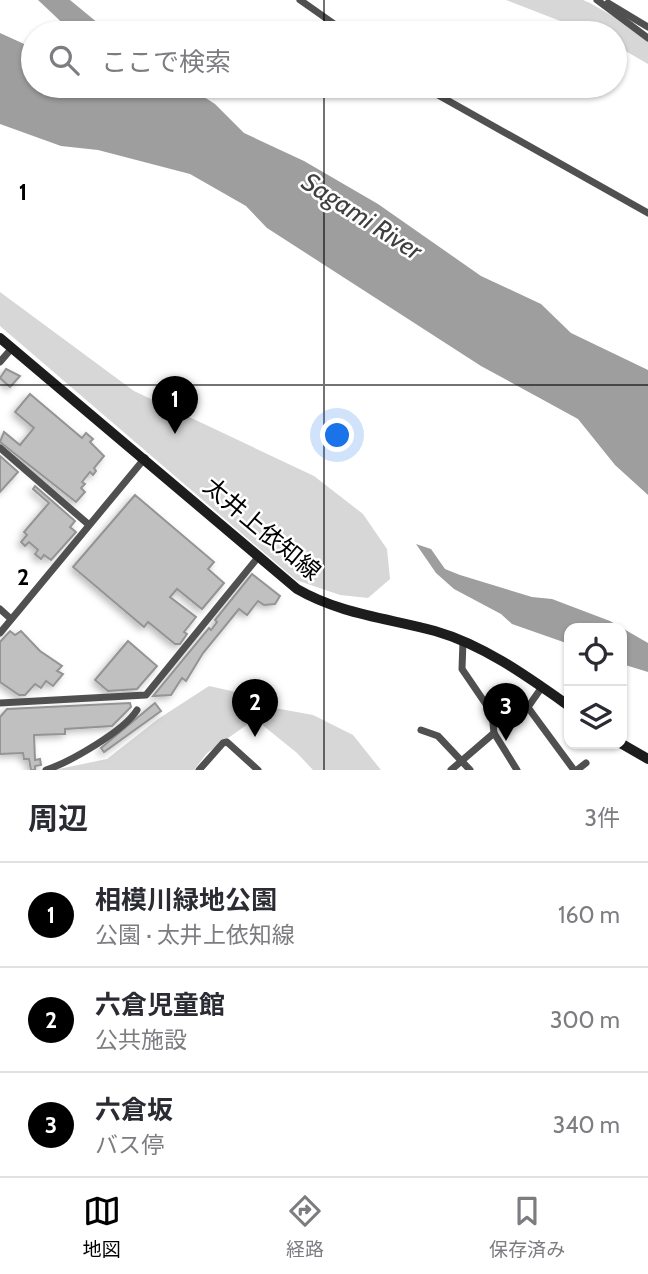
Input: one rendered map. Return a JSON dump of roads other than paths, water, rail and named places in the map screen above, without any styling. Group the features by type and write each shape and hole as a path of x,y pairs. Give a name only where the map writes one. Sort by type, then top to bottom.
{"main road":[{"name":"太井上依知線","path":"0,338 297,589 330,606 463,641 564,702"},
{"path":"627,747 648,759"}],"street":[{"path":"300,0 330,21"},
{"path":"599,0 648,27"},
{"path":"599,0 626,21"},
{"path":"627,22 648,38"},
{"path":"443,98 648,213"},
{"path":"0,362 12,348"},
{"path":"0,448 88,524"},
{"path":"0,633 145,458"},
{"path":"0,703 146,695 259,556"},
{"path":"0,610 12,619"},
{"path":"463,641 462,669 495,719 494,733 517,770"},
{"path":"528,707 542,687"},
{"path":"521,698 575,770 586,763"},
{"path":"46,770 74,757 131,720 137,710"},
{"path":"533,732 541,727"},
{"path":"421,730 438,736 470,770"},
{"path":"451,770 494,733"},
{"path":"199,770 223,743 227,742 258,770"},
{"path":"548,755 559,747"}],"water":[{"path":"38,0 70,0 95,21 60,21"},
{"name":"Sagami River","path":"0,33 21,43 21,98 206,98 244,133 304,161 378,204 481,276 541,304 571,333 648,370 648,495 615,465 578,419 481,366 267,228 246,206 190,174 98,150 61,146 0,124"},
{"path":"416,544 431,549 445,569 532,597 552,599 613,623 564,623 564,642 512,624 501,614 454,589 436,573"},
{"path":"627,631 648,643 648,672 627,666"}],"place":[{"name":"相模川緑地公園","path":"175,434"},
{"name":"六倉児童館","path":"255,737"},
{"name":"六倉坂","path":"506,741"}]}
